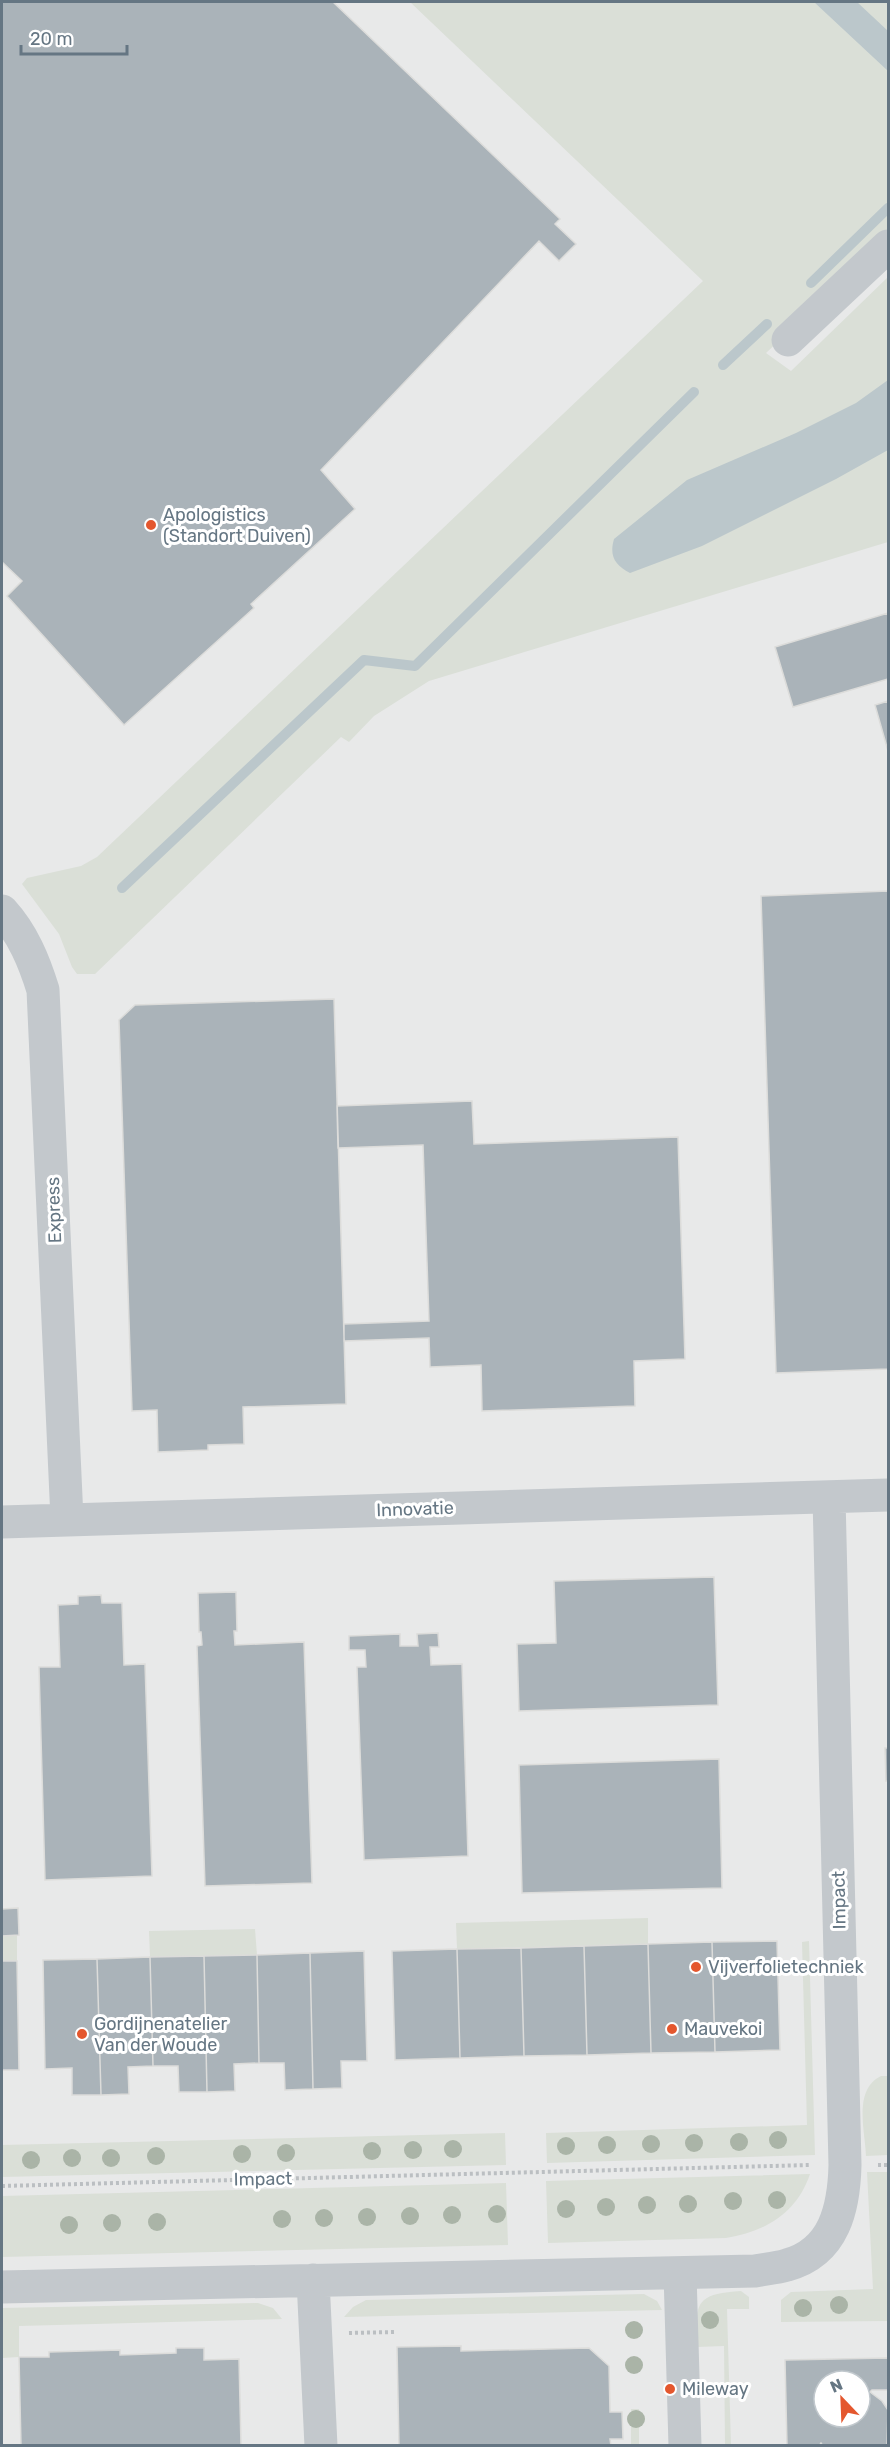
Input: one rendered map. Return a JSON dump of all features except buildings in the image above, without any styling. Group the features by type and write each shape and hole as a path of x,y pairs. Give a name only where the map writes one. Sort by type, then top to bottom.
{"street":[{"path":"788,340 888,246"},
{"name":"Express","path":"2,911 22,936 43,990 67,1519"},
{"path":"829,1497 888,1495"},
{"name":"Innovatie","path":"2,1522 829,1497"},
{"name":"Impact","path":"2,2287 755,2271 789,2265 810,2254 829,2235 840,2215 844,2195 845,2164 829,1497"},
{"path":"680,2273 685,2445"},
{"path":"313,2280 321,2445"}],"path":[{"name":"Impact","path":"2,2186 845,2164 888,2165"},
{"path":"315,2334 396,2331"}],"shaded area":[{"path":"2,2 864,2 888,24 888,2445 2,2446"},
{"path":"410,2 888,2 888,238 766,353 791,371 888,277 888,542 429,681 374,716 349,742 341,737 95,974 77,974 59,934 22,884 27,878 81,866 97,857 703,281"},
{"path":"814,2 857,2 888,31 888,71"},
{"path":"888,380 888,450 836,479 702,546 630,573 620,567 614,559 612,550 614,539 687,480 796,433 856,403"},
{"path":"648,1918 648,1944 457,1949 456,1923"},
{"path":"255,1929 257,1955 150,1957 149,1931"},
{"path":"17,1935 17,1961 2,1961 2,1936"},
{"path":"809,1941 815,2155 547,2163 546,2133 807,2125 802,1942"},
{"path":"881,2076 888,2076 888,2155 866,2156 864,2101 872,2082"},
{"path":"505,2133 506,2165 2,2177 2,2145"},
{"path":"867,2172 888,2172 888,2321 781,2322 781,2300 791,2292 873,2289"},
{"path":"810,2174 797,2200 788,2210 766,2225 740,2235 726,2238 548,2243 546,2181"},
{"path":"506,2183 508,2245 2,2257 2,2196"},
{"path":"741,2291 749,2297 749,2309 727,2309 731,2445 725,2445 724,2346 697,2347 698,2311 706,2299 714,2295"},
{"path":"644,2294 657,2301 662,2310 344,2317 353,2307 366,2300"},
{"path":"258,2303 273,2308 282,2319 19,2326 19,2357 2,2358 2,2308"},
{"path":"631,2409 639,2409 639,2445 631,2445"}],"waterway":[{"path":"811,283 888,208"},
{"path":"723,365 767,324"},
{"path":"122,888 364,660 415,666 694,392"}],"place":[{"name":"Apologistics (Standort Duiven)","path":"151,525"},
{"name":"Vijverfolietechniek","path":"696,1967"},
{"name":"Mauvekoi","path":"672,2029"},
{"name":"Gordijnenatelier Van der Woude","path":"82,2034"},
{"name":"Mileway","path":"670,2389"}]}
